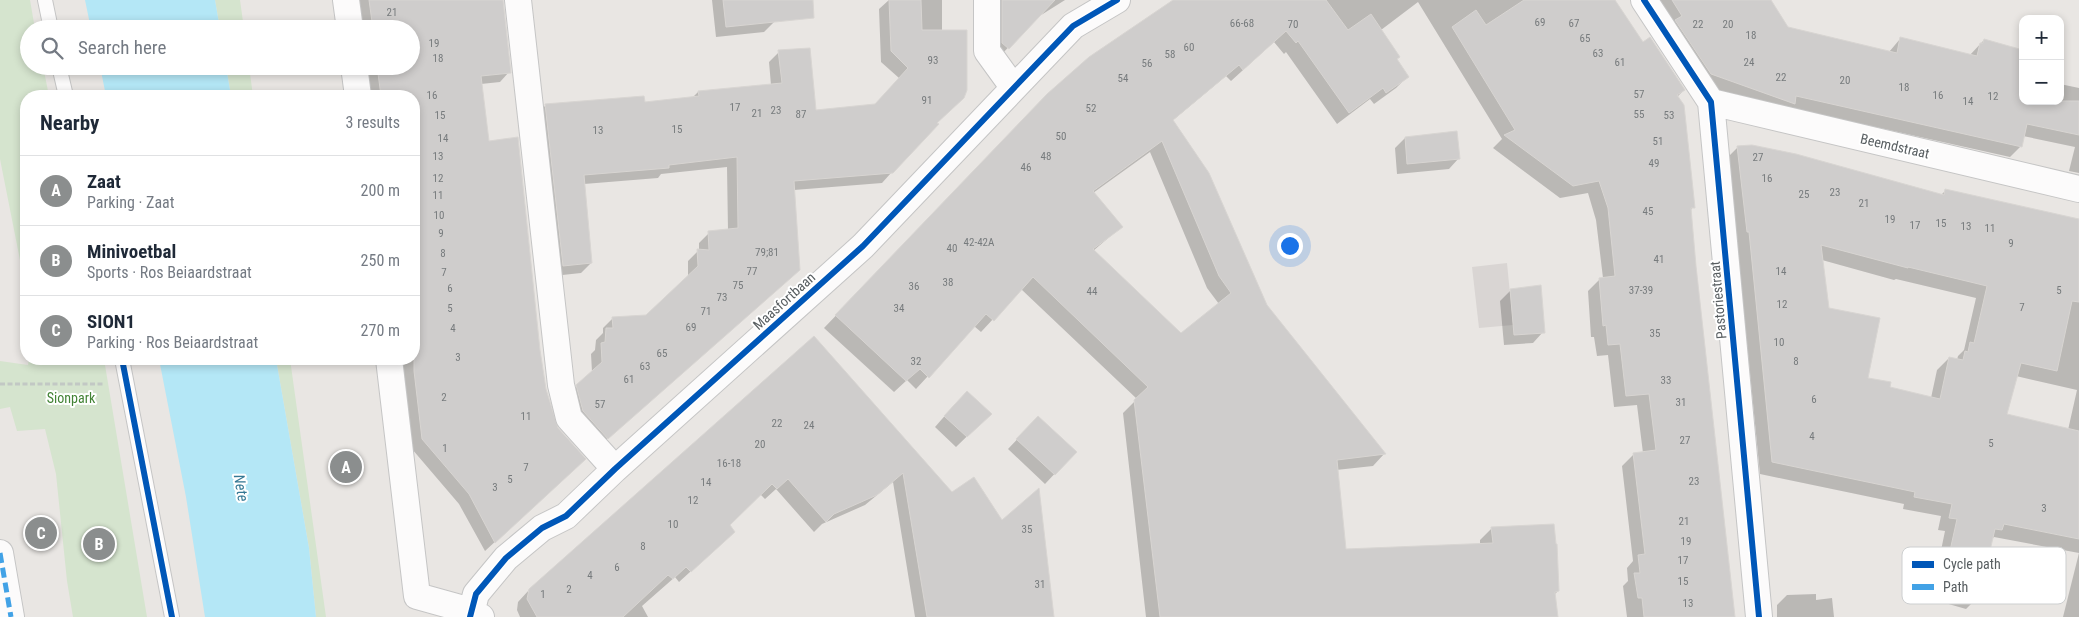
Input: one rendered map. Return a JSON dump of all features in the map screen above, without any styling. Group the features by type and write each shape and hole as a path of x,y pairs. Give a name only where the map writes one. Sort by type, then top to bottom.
{"street":[{"path":"346,0 349,20"},
{"path":"518,0 561,385 569,418 615,469"},
{"path":"986,0 987,52 1013,87"},
{"name":"Maasfortbaan","path":"474,615 476,594 506,558 542,528 566,516 615,469 863,246 1073,26 1117,0"},
{"name":"Pastoriestraat","path":"1644,0 1711,102 1759,617"},
{"path":"355,75 357,90"},
{"name":"Beemdstraat","path":"1711,102 2079,189"},
{"path":"390,365 417,596 474,615"},
{"path":"0,553 11,617"}],"lane":[{"path":"45,0 49,20"},
{"path":"61,75 65,90"},
{"path":"123,365 172,617"}],"path":[{"path":"83,384 84,376"},
{"path":"0,384 126,384"}],"shaded area":[{"path":"1507,263 1513,325 1479,328 1472,267"}],"green space":[{"path":"0,0 30,0 33,20 20,20 20,75 45,75 48,90 20,90 20,260 0,159"},
{"path":"215,0 240,0 243,20 218,20"},
{"path":"228,75 250,75 252,90 230,90"},
{"name":"Sionpark","path":"0,361 20,365 105,365 147,617 73,617 67,581 56,474 45,429 17,431 10,407 0,409"},
{"path":"277,365 291,365 326,617 316,617 309,548"}],"water":[{"path":"85,0 215,0 218,20 89,20"},
{"path":"102,75 228,75 230,90 105,90"},
{"name":"Nete","path":"160,365 277,365 309,548 316,617 205,617 186,497"}],"building":[{"path":"369,0 503,0 511,73 481,76 489,141 518,137 540,350 546,389 558,428 586,459 495,543 469,494 422,439 414,371 414,365 420,365 420,90 380,90 378,75 420,75 420,20 372,20"},
{"path":"723,0 813,0 814,18 726,27"},
{"path":"889,0 921,0 922,30 967,30 967,90 964,98 937,123 939,124 893,173 794,181 800,270 608,439 583,411 576,385 602,362 601,343 605,342 606,328 613,328 612,317 646,315 698,266 697,249 709,250 708,231 738,228 737,157 669,165 669,168 584,175 592,263 563,266 545,104 644,96 645,102 699,96 698,91 782,83 778,50 810,48 816,110 875,104 908,68 891,51"},
{"path":"1002,0 1055,0 1009,49 1002,43"},
{"path":"1173,0 1326,0 1348,30 1371,14 1400,57 1397,59 1409,77 1386,93 1383,88 1349,113 1298,41 1296,43 1286,31 1243,70 1239,65 1173,120 1209,173 1267,305 1386,454 1337,460 1346,549 1493,543 1491,527 1554,524 1557,544 1559,591 1555,592 1558,617 1160,617 1134,400 1148,387 1033,277 994,321 986,314 929,378 920,369 906,381 835,315 1047,94 1089,57","holes":["1162,141 1219,276 1231,293 1181,333 1093,249 1123,227 1093,191"]},
{"path":"1524,0 1615,0 1643,42 1650,37 1685,90 1677,95 1684,105 1695,208 1691,208 1696,266 1735,617 1644,617 1642,598 1638,598 1634,573 1640,573 1638,555 1645,554 1633,453 1656,450 1649,394 1626,396 1620,344 1608,345 1606,325 1603,326 1599,278 1615,276 1608,208 1599,181 1573,186 1504,135 1515,130 1452,27 1476,10 1486,25"},
{"path":"1672,0 1771,0 1788,27 1897,53 1900,37 1977,56 1980,43 1983,43 1984,39 2019,49 2019,105 2064,105 2064,101 2079,101 2079,135 2027,124 2022,147 1796,96 1795,104 1711,74 1675,20 1682,16"},
{"path":"1457,131 1460,159 1407,164 1405,137"},
{"path":"1752,145 1796,154 1944,195 1945,189 2079,219 2079,302 2072,301 2057,371 2021,363 2007,414 2079,431 2079,539 2004,524 2002,530 1995,529 1991,547 1951,547 1957,519 1949,518 1952,504 1914,497 1915,492 1772,462 1749,232 1747,232 1737,146","holes":["1821,245 1987,286 1974,343 1970,342 1968,352 1965,351 1963,360 1949,357 1940,399 1890,387 1891,382 1868,378 1880,318 1829,308"]},
{"path":"1541,285 1545,333 1514,335 1510,289"},
{"path":"814,336 952,492 974,477 1002,520 1039,488 1054,617 927,617 903,473 877,495 834,514 826,522 788,479 777,489 772,484 730,525 735,532 691,572 686,567 673,579 668,575 623,617 537,617 527,599 529,589"},
{"path":"967,391 992,414 967,437 944,416"},
{"path":"1038,416 1077,452 1055,475 1016,439"}],"marked path":[{"path":"0,553 11,617"}],"cycle path":[{"path":"470,617 476,594 506,558 542,528 566,516 615,469 863,246 1073,26 1117,0"},
{"path":"1644,0 1711,102 1759,617"},
{"path":"123,365 172,617"}],"place":[{"name":"Zaat","path":"346,467"},
{"name":"SION1","path":"41,533"},
{"name":"Minivoetbal","path":"99,544"}]}
